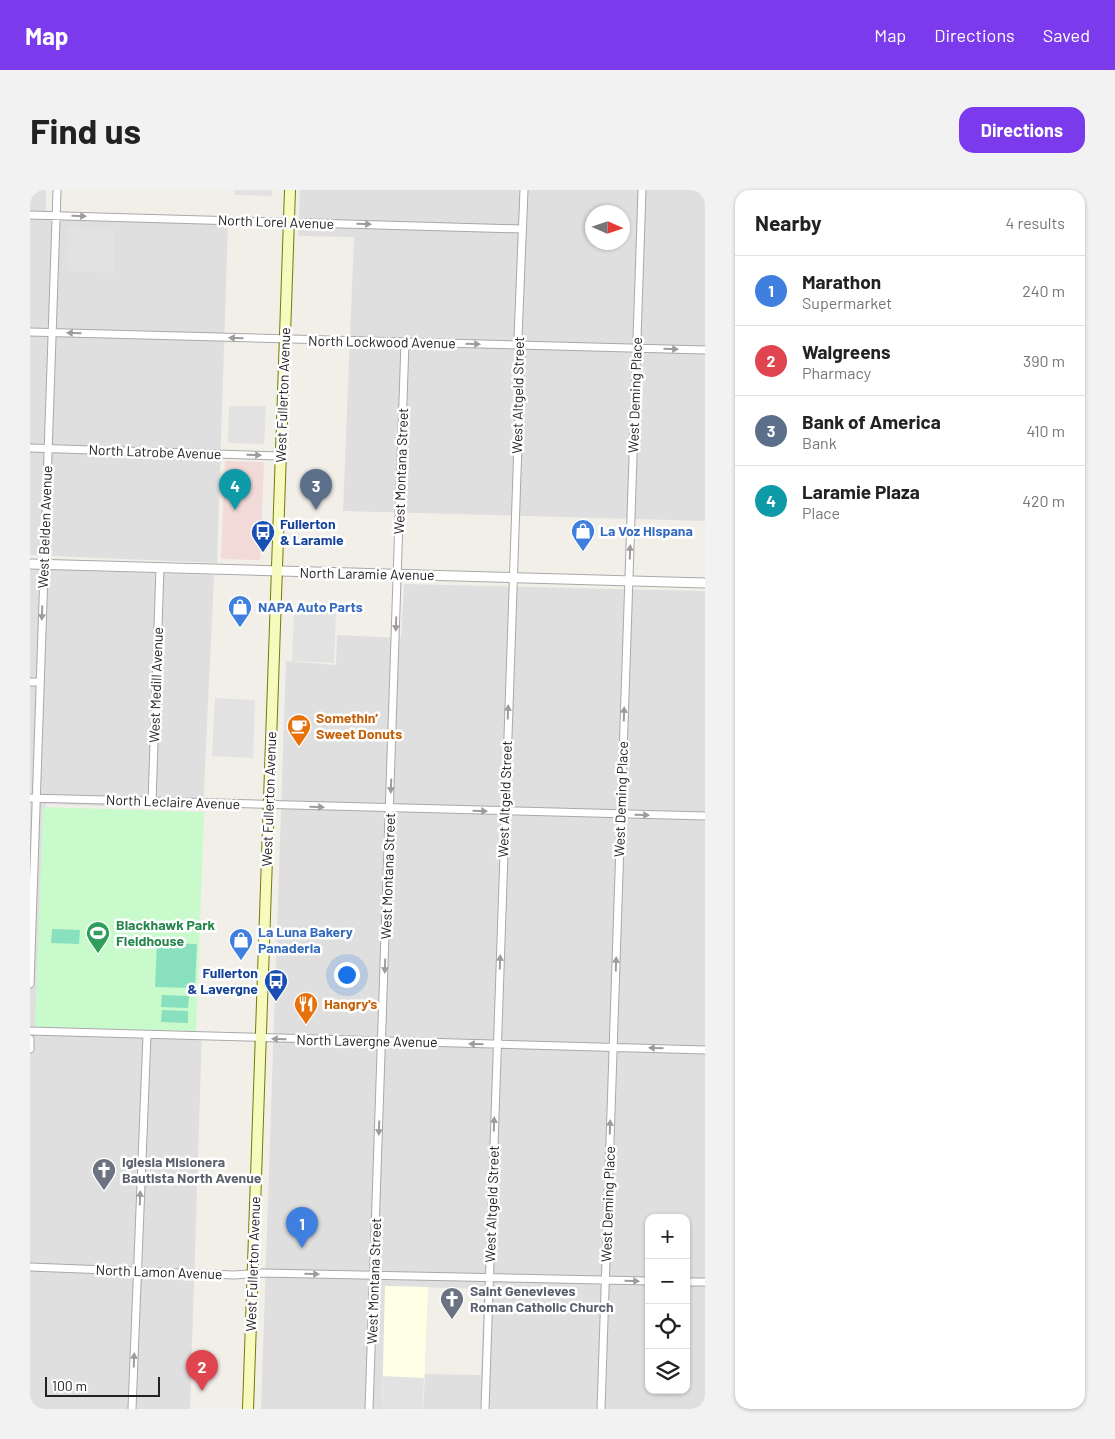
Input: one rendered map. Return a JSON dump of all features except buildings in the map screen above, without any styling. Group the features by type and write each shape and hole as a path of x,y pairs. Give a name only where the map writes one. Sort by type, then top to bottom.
{"main road":[{"name":"West Fullerton Avenue","path":"248,1409 290,190"}],"street":[{"name":"West Belden Avenue","path":"30,984 33,798 40,682 57,190"},
{"name":"West Altgeld Street","path":"485,1409 520,365 524,190"},
{"name":"West Deming Place","path":"601,1409 642,190"},
{"name":"North Lorel Avenue","path":"30,215 522,229"},
{"name":"North Lockwood Avenue","path":"30,332 705,350"},
{"name":"West Montana Street","path":"369,1409 405,342"},
{"name":"North Latrobe Avenue","path":"30,448 281,456"},
{"name":"North Laramie Avenue","path":"30,564 705,583"},
{"name":"West Medill Avenue","path":"152,802 160,568"},
{"path":"30,682 40,682"},
{"name":"North Leclaire Avenue","path":"33,798 705,816"},
{"name":"North Lavergne Avenue","path":"30,1031 705,1050"},
{"path":"132,1409 147,1035"},
{"path":"30,1039 30,1049"},
{"name":"North Lamon Avenue","path":"30,1267 234,1275 374,1275 645,1281"},
{"path":"690,1282 705,1282"}],"shaded area":[{"path":"30,190 46,190 46,217 228,224 217,563 30,555"},
{"path":"235,190 272,190 272,196 235,195"},
{"path":"300,190 705,190 705,521 343,511 354,237 298,236"},
{"path":"68,227 115,229 114,273 67,271"},
{"path":"229,406 266,406 264,444 228,443"},
{"path":"225,461 264,462 260,560 221,559"},
{"path":"30,569 214,575 203,810 46,804 37,1027 202,1032 190,1409 30,1409"},
{"path":"404,584 705,591 705,1409 423,1409 425,1374 481,1375 484,1289 386,1286 382,1409 261,1409 286,661 336,665 337,635 401,638"},
{"path":"294,612 336,613 334,663 292,661"},
{"path":"215,698 255,700 253,758 212,756"},
{"path":"385,1286 428,1287 423,1409 382,1409"},
{"path":"383,1376 424,1378 423,1409 382,1409"}],"green space":[{"path":"43,807 204,812 196,1031 35,1027"},
{"path":"52,929 80,930 79,944 51,943"},
{"path":"157,943 197,944 195,988 155,987"},
{"path":"162,995 189,996 188,1008 161,1007"},
{"path":"162,1010 188,1011 188,1023 161,1022"}],"place":[{"name":"Laramie Plaza","path":"235,510"},
{"name":"Bank of America","path":"316,510"},
{"name":"La Voz Hispana","path":"583,552"},
{"name":"Fullerton & Laramie","path":"263,553"},
{"name":"NAPA Auto Parts","path":"240,628"},
{"name":"Somethin’ Sweet Donuts","path":"299,747"},
{"name":"Blackhawk Park Fieldhouse","path":"98,954"},
{"name":"La Luna Bakery Panaderia","path":"241,961"},
{"name":"Fullerton & Lavergne","path":"276,1002"},
{"name":"Hangry's","path":"306,1025"},
{"name":"Iglesia Misionera Bautista North Avenue","path":"104,1191"},
{"name":"Marathon","path":"302,1248"},
{"name":"Saint Genevieves Roman Catholic Church","path":"452,1320"},
{"name":"Walgreens","path":"202,1391"}]}
